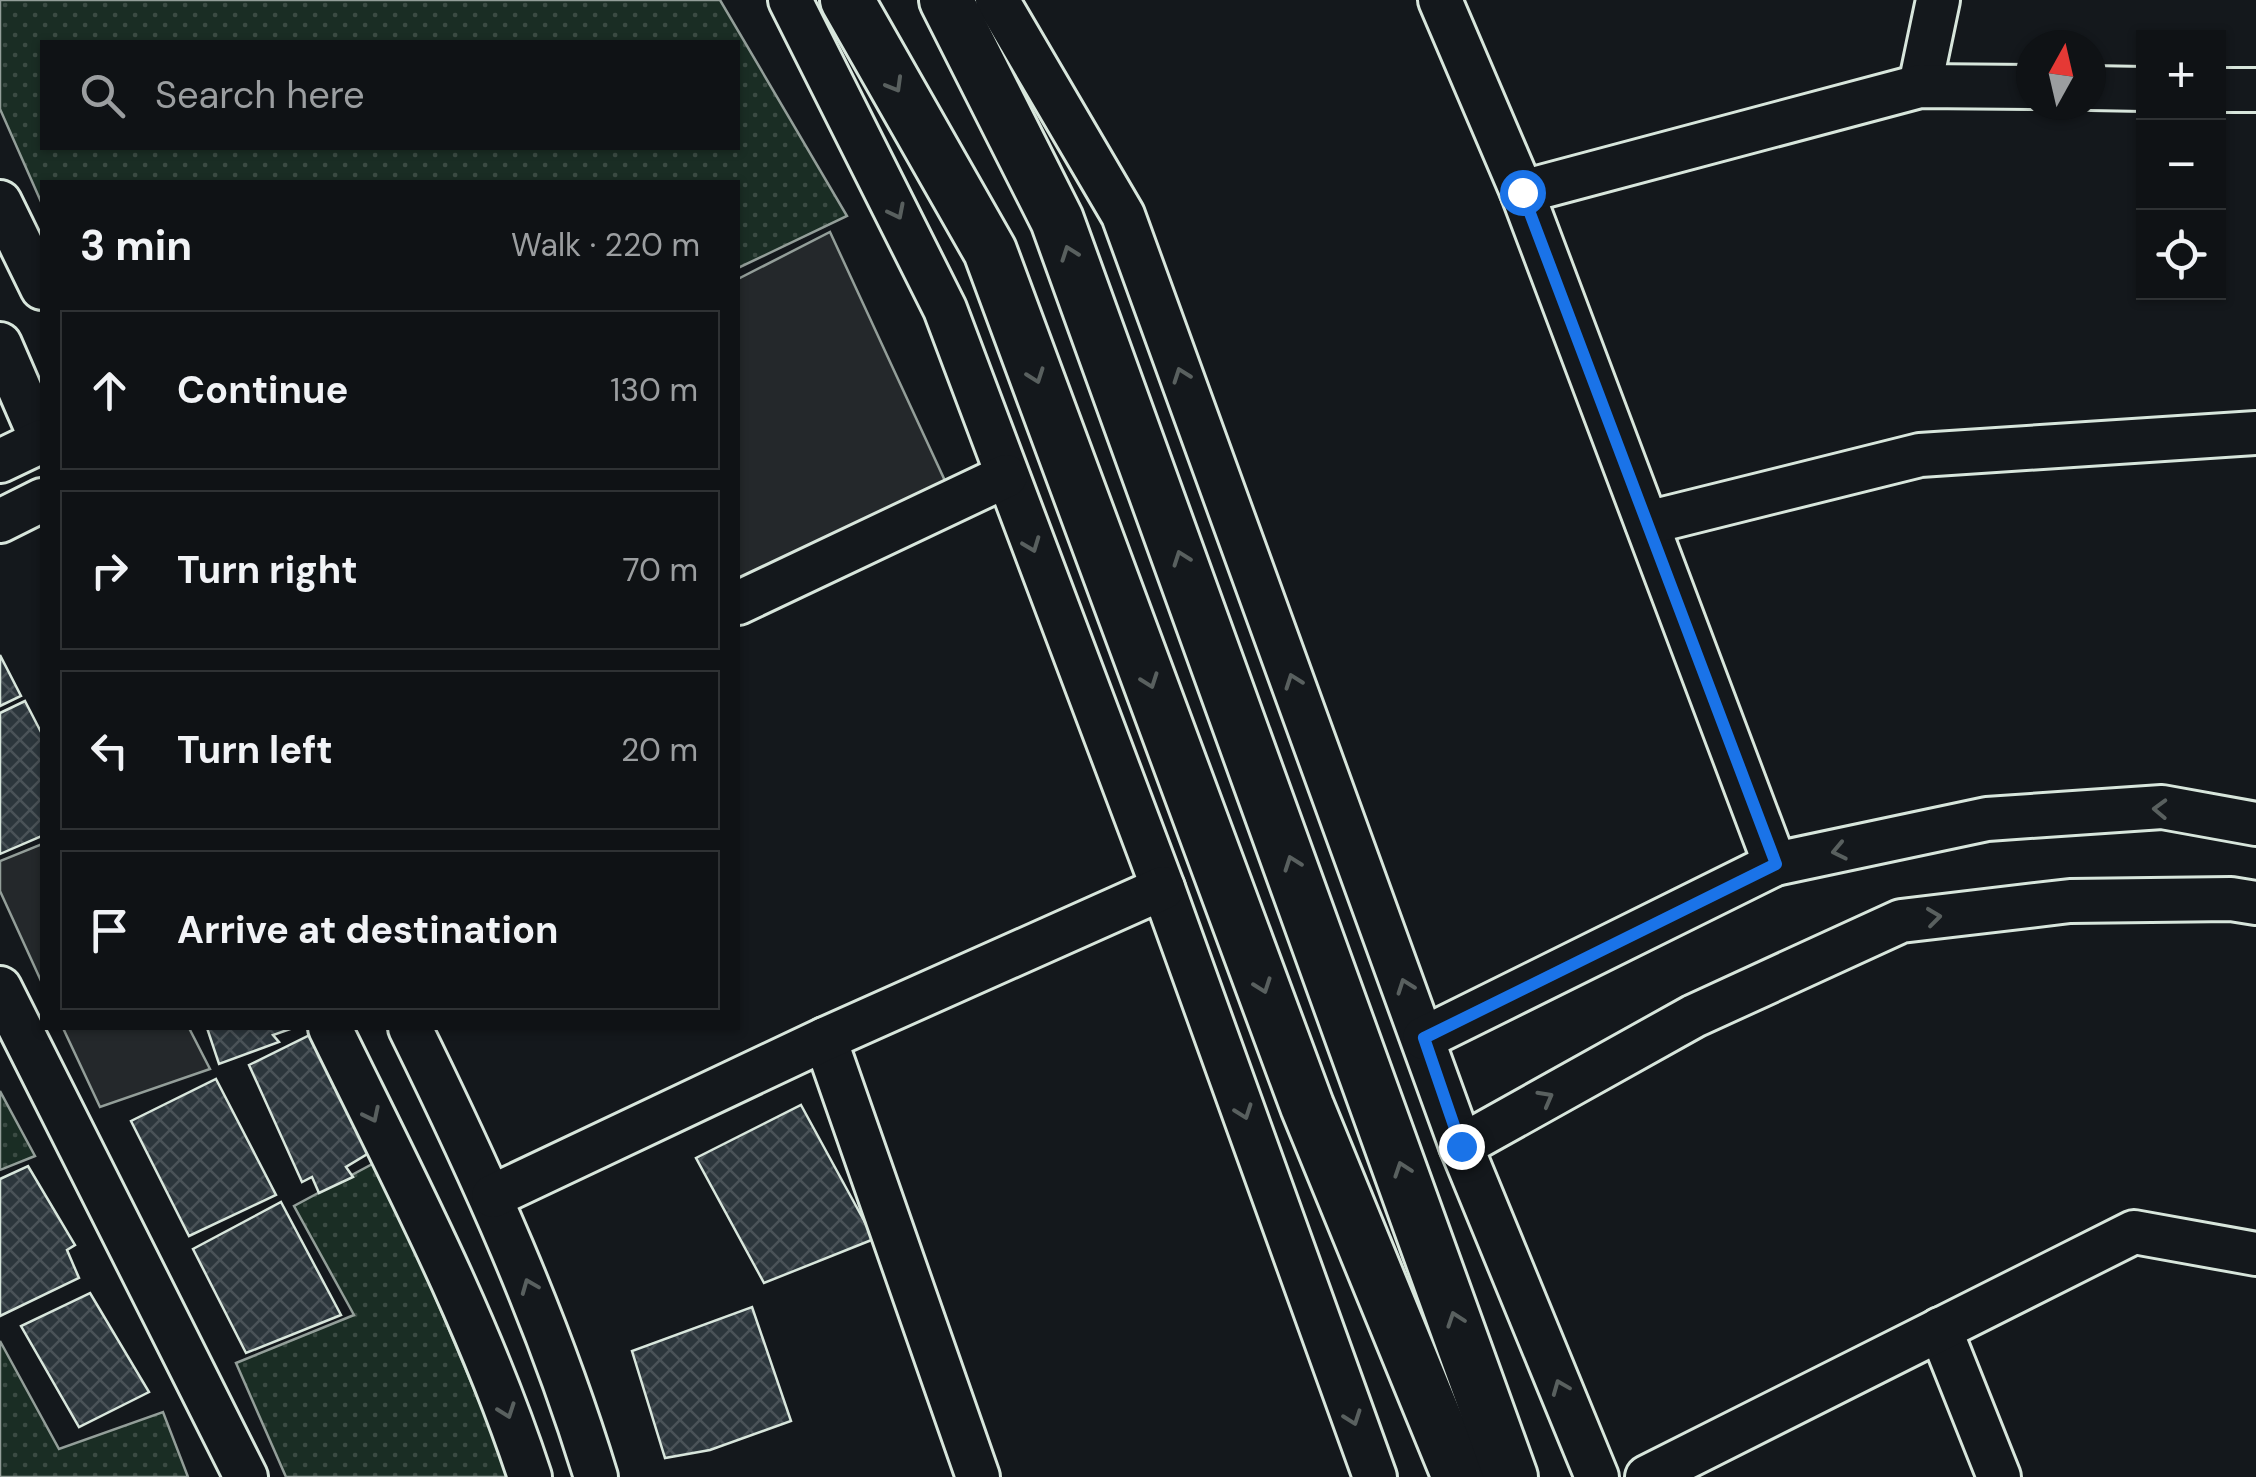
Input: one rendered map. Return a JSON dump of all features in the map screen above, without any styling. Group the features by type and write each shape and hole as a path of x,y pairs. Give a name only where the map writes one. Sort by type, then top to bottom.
{"main road":[{"path":"847,0 990,251 1307,1106 1459,1477"},
{"path":"946,0 1057,220 1511,1477"}],"street":[{"path":"790,0 945,308 1163,888 1375,1477"},
{"path":"996,0 1123,215 1461,1146 1597,1477"},
{"path":"1440,0 1522,192 1776,864"},
{"path":"1920,86 1938,0"},
{"path":"1522,192 1920,86 2016,88"},
{"path":"2106,88 2136,89"},
{"path":"2226,90 2256,90"},
{"path":"0,202 40,284"},
{"path":"0,344 40,436"},
{"path":"1646,522 1920,455 2256,433"},
{"path":"0,462 40,442"},
{"path":"740,602 1006,476"},
{"path":"0,521 40,501"},
{"path":"1424,1038 1776,864 1987,818 2162,808 2256,824"},
{"path":"493,1196 825,1039 1163,888"},
{"path":"1461,1146 1694,1016 1901,921 2070,901 2231,898 2256,902"},
{"path":"0,988 246,1477"},
{"path":"331,1030 427,1226 506,1406 530,1477"},
{"path":"411,1030 493,1196 565,1376 596,1477"},
{"path":"825,1039 978,1477"},
{"path":"1647,1477 2134,1232 2256,1254"},
{"path":"1940,1329 1999,1477"}],"green space":[{"path":"0,0 720,0 847,216 740,267 740,180 40,180 40,199 0,109"},
{"path":"0,1091 35,1156 0,1170"},
{"path":"378,1161 511,1477 286,1477 236,1363 354,1315 294,1206"},
{"path":"0,1341 59,1449 163,1412 188,1477 0,1477"}],"shaded area":[{"path":"830,232 946,483 740,581 740,278"},
{"path":"40,845 40,979 0,891 0,861"},
{"path":"64,1030 190,1030 210,1069 100,1107"}],"building":[{"path":"0,655 21,696 0,706"},
{"path":"25,701 40,730 40,837 0,854 0,713"},
{"path":"208,1030 287,1030 273,1035 279,1042 219,1064"},
{"path":"325,1030 384,1144 346,1167 353,1177 319,1193 312,1177 302,1182 249,1065"},
{"path":"216,1079 276,1195 189,1236 131,1121"},
{"path":"801,1105 874,1239 764,1283 696,1158"},
{"path":"28,1166 75,1245 67,1250 79,1278 0,1316 0,1179"},
{"path":"281,1202 341,1315 246,1353 193,1249"},
{"path":"90,1293 149,1392 79,1427 21,1326"},
{"path":"752,1307 791,1421 710,1450 665,1458 632,1351"}],"route":[{"path":"1461,1146 1424,1038 1776,864 1522,192"}]}
